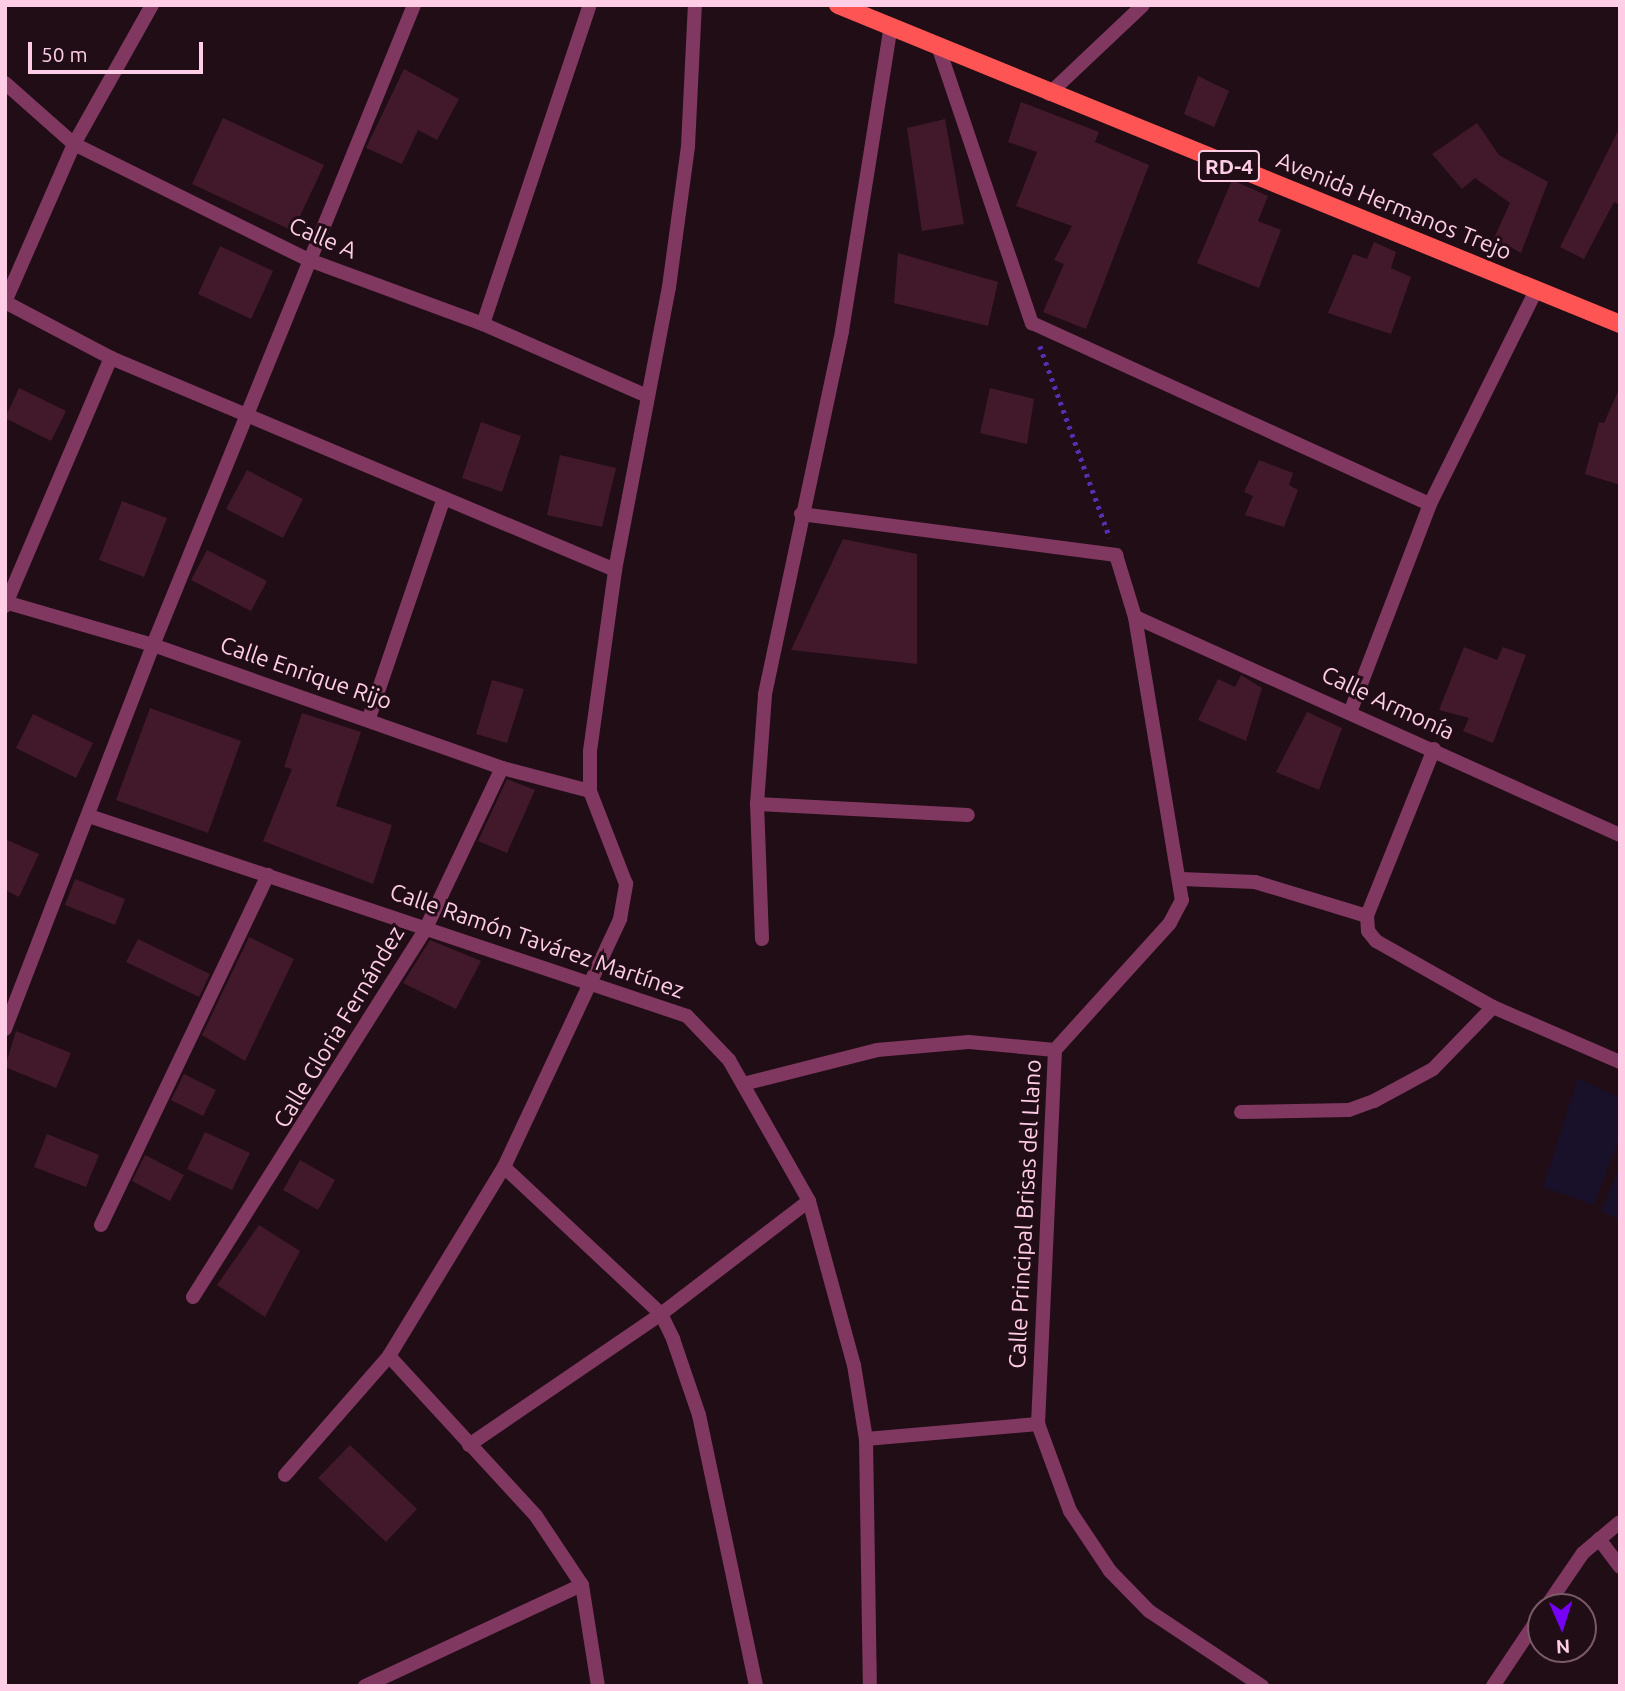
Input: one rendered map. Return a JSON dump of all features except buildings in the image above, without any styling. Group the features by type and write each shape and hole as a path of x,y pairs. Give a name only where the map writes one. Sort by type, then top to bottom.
{"main road":[{"name":"Avenida Hermanos Trejo","path":"838,5 1049,94 1619,323"}],"street":[{"path":"152,5 74,144 5,302 111,358 615,570"},
{"path":"5,1029 92,817 153,645 251,415 309,260 414,5"},
{"path":"483,324 590,5"},
{"path":"285,1475 389,1356 504,1167 620,919 626,884 590,791 615,570 645,396 669,287 686,159 695,5"},
{"path":"1049,94 1143,5"},
{"path":"762,939 757,804 765,694 801,514 842,331 891,26"},
{"path":"938,46 1032,323 1430,505"},
{"name":"Calle A","path":"5,83 74,144 309,260 483,324 645,396"},
{"path":"1350,710 1430,505 1536,290"},
{"path":"6,603 111,358"},
{"path":"369,718 444,498"},
{"path":"801,514 1116,555"},
{"name":"Calle Principal Brisas del Llano","path":"1116,555 1135,617 1181,879 1182,900 1170,923 1055,1050 1038,1424 1070,1511 1110,1571 1149,1611 1262,1686"},
{"name":"Calle Enrique Rijo","path":"6,603 153,645 369,718 502,768 590,791"},
{"name":"Calle Armonía","path":"1135,617 1350,710 1620,835"},
{"path":"1434,749 1367,916 1376,942 1493,1007 1620,1062"},
{"name":"Calle Gloria Fernández","path":"193,1297 426,928 502,768"},
{"path":"757,804 968,815"},
{"name":"Calle Ramón Tavárez Martínez","path":"92,817 426,928 591,979 687,1016 747,1083 809,1201 855,1365 866,1439 870,1686"},
{"path":"101,1225 268,875"},
{"path":"1181,879 1255,882 1367,916"},
{"path":"1241,1112 1349,1110 1374,1101 1433,1069 1493,1007"},
{"path":"747,1083 877,1050 969,1042 1055,1050"},
{"path":"504,1167 661,1314 699,1415 756,1686"},
{"path":"469,1445 661,1314 809,1201"},
{"path":"389,1356 536,1516 582,1585 598,1686"},
{"path":"866,1439 1038,1424"},
{"path":"1557,1593 1599,1539 1620,1522"},
{"path":"1599,1539 1620,1567"},
{"path":"365,1686 582,1585"},
{"path":"1493,1686 1527,1635"}],"path":[{"path":"1032,323 1116,555"}],"shaded area":[{"path":"1578,1078 1620,1098 1620,1136 1594,1205 1543,1187"},
{"path":"1620,1166 1620,1220 1601,1211"}]}
